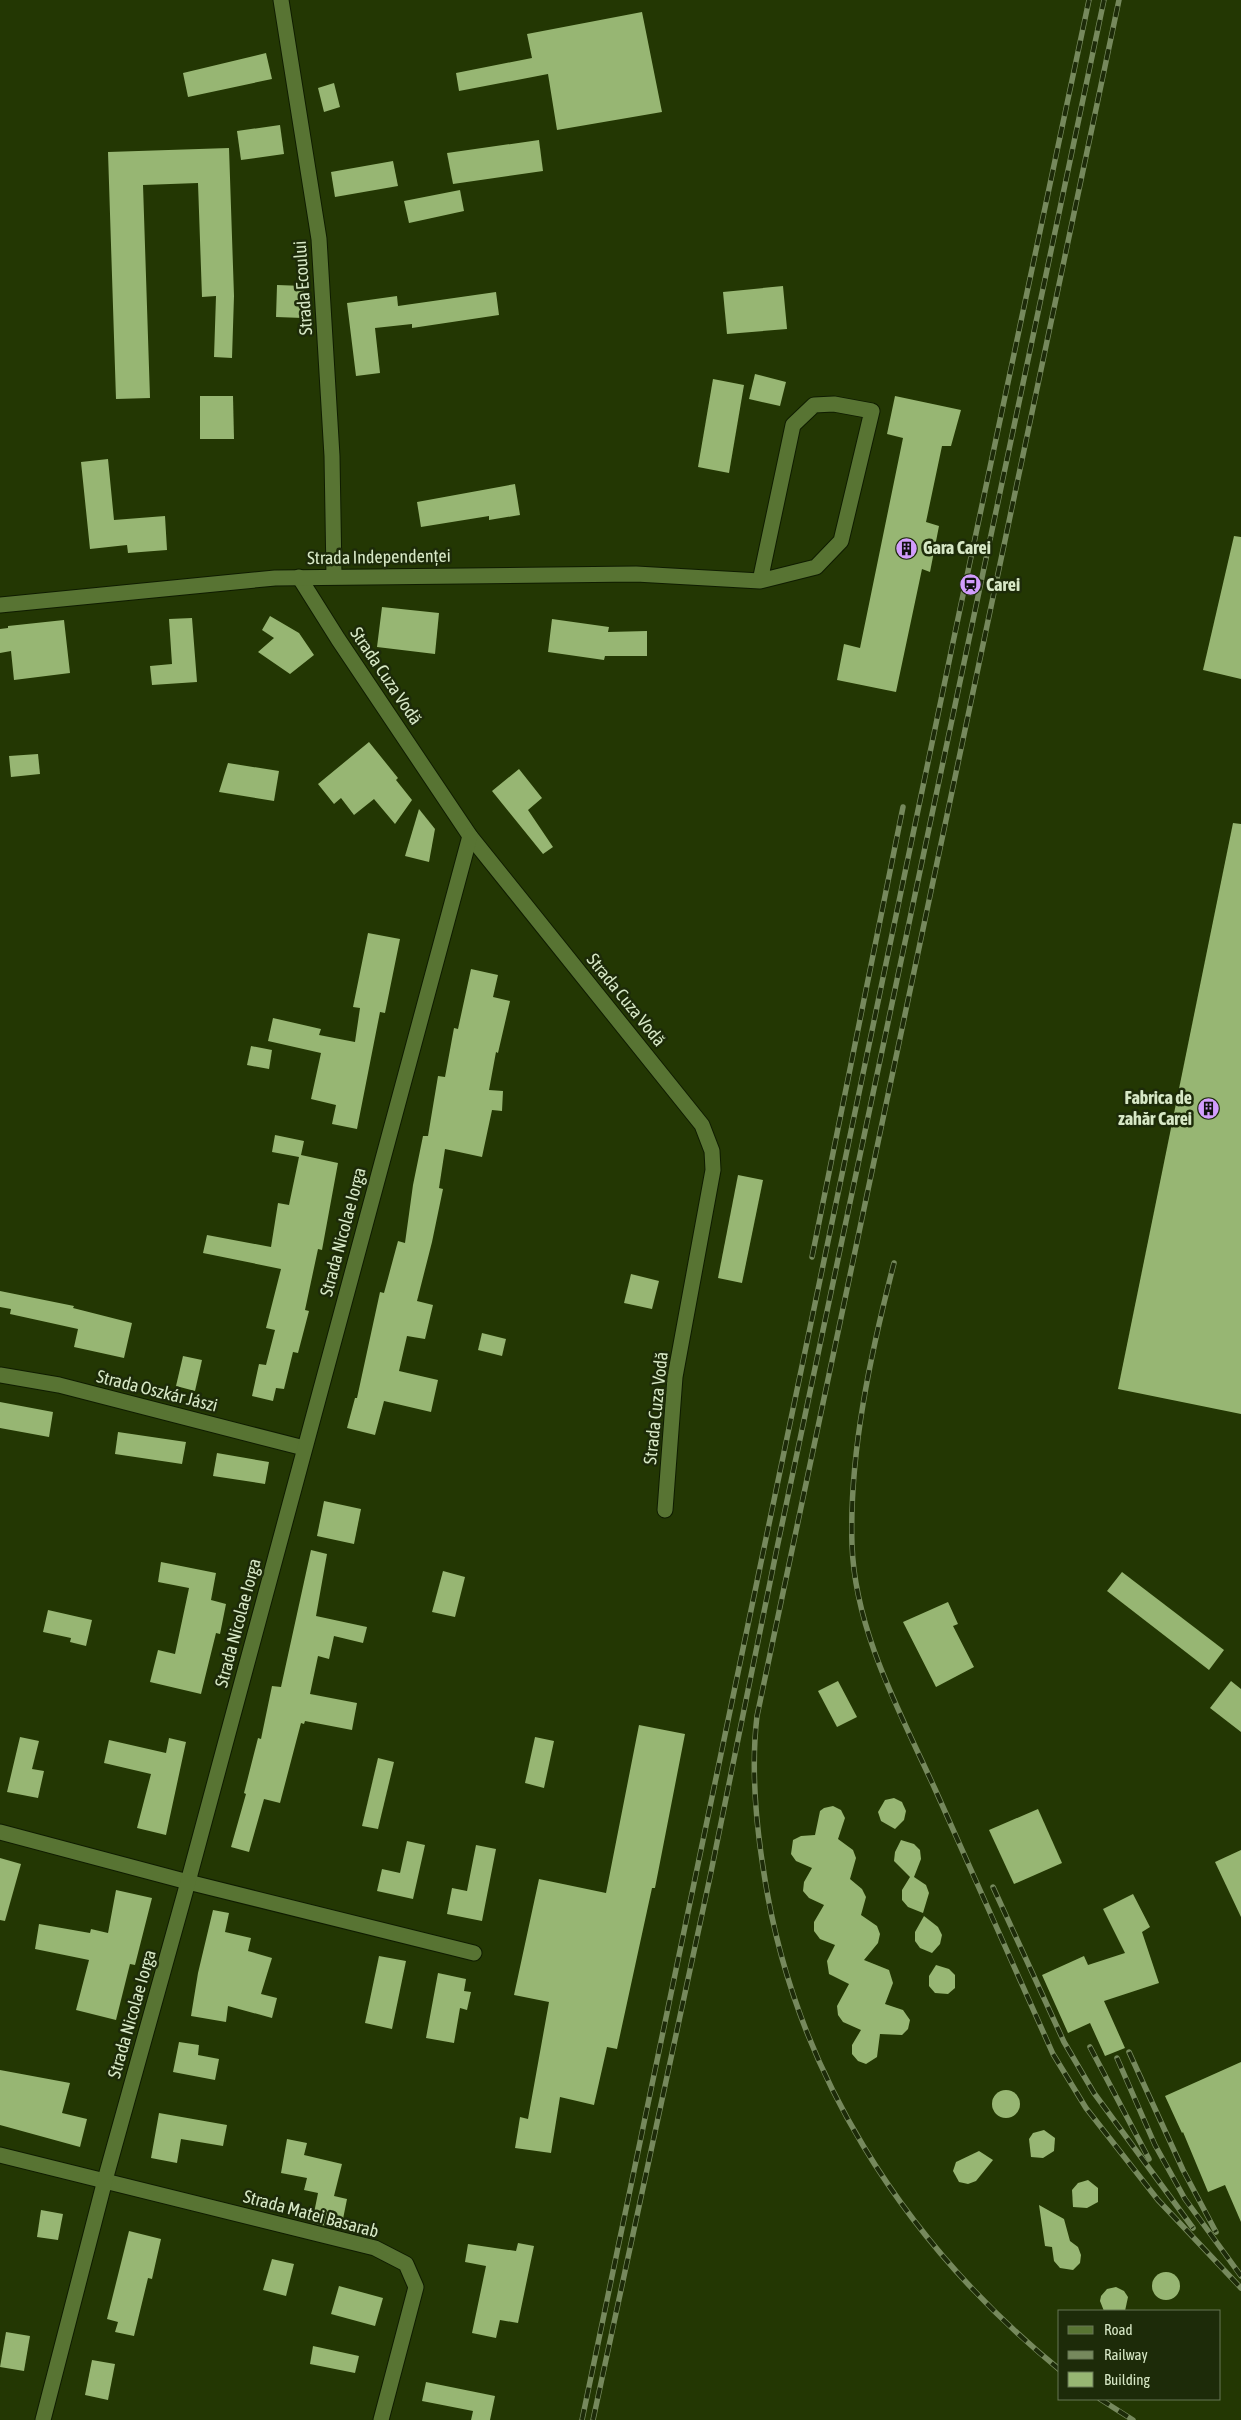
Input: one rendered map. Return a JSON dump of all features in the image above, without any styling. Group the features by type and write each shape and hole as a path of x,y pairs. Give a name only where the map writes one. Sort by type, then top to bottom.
{"street":[{"name":"Strada Ecoului","path":"281,0 319,239 332,456 334,576"},
{"name":"Strada Independenței","path":"0,605 299,577 636,574 760,581 816,567 841,541 872,411 834,404 814,405 793,425 760,581"},
{"name":"Strada Cuza Vodă","path":"299,577 338,639 470,836 702,1125 712,1151 713,1170 675,1377 665,1510"},
{"name":"Strada Nicolae Iorga","path":"43,2420 105,2180 188,1882 470,836"},
{"name":"Strada Oszkár Jászi","path":"0,1375 59,1385 304,1448"},
{"path":"0,1832 188,1882 474,1953"},
{"name":"Strada Matei Basarab","path":"0,2155 375,2248 406,2264 416,2287 381,2420"}],"building":[{"path":"642,12 662,112 557,130 548,74 459,91 456,73 532,58 527,34"},
{"path":"266,53 272,79 188,97 183,73"},
{"path":"334,83 340,107 324,112 318,88"},
{"path":"280,125 284,154 241,160 237,131"},
{"path":"539,140 543,171 453,184 447,153"},
{"path":"229,148 234,296 232,358 214,357 216,296 202,297 198,183 143,185 150,398 116,399 108,152"},
{"path":"393,161 398,186 335,197 331,172"},
{"path":"460,190 464,211 409,223 404,201"},
{"path":"277,285 304,286 303,318 276,317"},
{"path":"783,286 787,329 727,334 723,292"},
{"path":"496,292 499,315 412,328 412,324 375,328 380,373 356,376 347,303 397,296 398,306"},
{"path":"755,374 786,382 780,406 749,399"},
{"path":"713,379 744,385 729,473 698,467"},
{"path":"200,396 233,396 234,439 200,439"},
{"name":"Gara Carei","path":"895,396 961,410 951,446 942,446 926,522 939,526 930,572 922,569 896,692 837,680 844,644 860,648 903,438 887,434"},
{"path":"108,459 114,520 165,516 167,550 128,553 127,545 90,549 81,462"},
{"path":"515,484 520,515 489,520 489,516 421,527 417,502"},
{"path":"1234,536 1241,537 1241,679 1203,670"},
{"path":"382,607 439,613 435,654 377,647"},
{"path":"270,616 299,633 314,655 290,674 258,652 274,638 262,630"},
{"path":"192,618 197,682 152,685 150,666 172,664 169,619"},
{"path":"552,619 609,627 608,632 647,631 647,656 605,656 604,660 548,652"},
{"path":"64,620 70,673 14,680 11,651 0,653 0,629 8,628 8,626"},
{"path":"369,742 398,778 396,780 412,800 395,824 374,799 354,815 341,798 334,804 318,784"},
{"path":"38,754 40,774 11,777 9,756"},
{"path":"228,763 279,771 274,801 219,792"},
{"path":"519,769 542,798 528,810 553,847 543,854 492,791"},
{"path":"419,809 435,829 429,862 405,856"},
{"name":"Fabrica de zahăr Carei","path":"1233,823 1241,824 1241,1414 1118,1389"},
{"path":"368,933 400,939 385,1013 380,1012 357,1129 332,1124 336,1105 311,1099 321,1053 268,1041 273,1018 321,1029 319,1035 355,1042 360,1008 353,1007"},
{"path":"471,969 498,975 493,997 510,1001 498,1053 496,1052 489,1090 503,1091 502,1111 492,1110 482,1157 445,1149 439,1188 443,1189 417,1301 433,1305 425,1339 407,1336 399,1371 438,1380 431,1412 384,1401 375,1435 347,1428 355,1398 357,1398 380,1292 384,1293 398,1241 405,1243 413,1185 423,1136 428,1136 438,1076 445,1077 454,1028 458,1029"},
{"path":"251,1046 272,1050 269,1069 247,1065"},
{"path":"275,1135 304,1141 301,1155 338,1163 322,1250 318,1249 305,1310 309,1311 298,1353 293,1352 284,1389 276,1388 273,1401 252,1396 259,1364 266,1365 275,1330 266,1328 281,1269 203,1253 207,1235 271,1247 278,1203 289,1205 299,1157 272,1152"},
{"path":"738,1175 763,1180 742,1283 718,1278"},
{"path":"631,1274 659,1281 652,1309 624,1303"},
{"path":"0,1291 74,1306 73,1308 132,1323 124,1358 74,1347 78,1329 10,1314 11,1309 0,1307"},
{"path":"482,1333 506,1339 502,1356 478,1350"},
{"path":"183,1356 202,1360 195,1391 176,1386"},
{"path":"0,1402 53,1412 49,1437 0,1428"},
{"path":"118,1432 186,1442 182,1464 115,1454"},
{"path":"217,1453 269,1462 265,1484 213,1476"},
{"path":"324,1501 361,1509 354,1544 317,1536"},
{"path":"311,1550 327,1554 316,1616 367,1627 363,1643 334,1636 329,1659 318,1656 310,1694 357,1703 352,1730 305,1721 304,1724 301,1723 280,1803 264,1799 249,1852 231,1847 246,1794 244,1793 258,1738 261,1739 272,1686 281,1687"},
{"path":"161,1562 216,1573 211,1600 226,1604 220,1634 216,1633 201,1694 150,1682 158,1650 175,1654 189,1588 158,1582"},
{"path":"443,1571 465,1577 455,1617 432,1612"},
{"path":"1122,1572 1224,1650 1209,1670 1107,1591"},
{"path":"948,1602 958,1624 953,1626 974,1667 936,1687 903,1622"},
{"path":"48,1610 92,1620 86,1646 70,1642 71,1638 43,1632"},
{"path":"838,1681 857,1717 837,1727 818,1691"},
{"path":"1231,1681 1241,1689 1241,1732 1210,1708"},
{"path":"639,1725 685,1734 655,1888 652,1888 617,2049 607,2047 594,2105 560,2097 551,2153 515,2148 520,2117 528,2119 549,2002 514,1995 539,1879 606,1893"},
{"path":"20,1737 39,1741 32,1769 44,1771 38,1798 7,1792"},
{"path":"535,1737 554,1741 544,1788 525,1783"},
{"path":"169,1738 186,1742 166,1835 137,1828 151,1774 104,1763 109,1740 166,1753"},
{"path":"378,1758 394,1762 378,1829 362,1826"},
{"path":"894,1798 902,1802 906,1811 904,1820 895,1829 881,1821 878,1812 885,1800"},
{"path":"833,1806 841,1810 845,1818 838,1839 853,1850 856,1858 850,1879 862,1889 866,1897 861,1915 877,1926 880,1934 878,1943 864,1960 889,1970 893,1983 885,2004 903,2010 910,2020 908,2029 902,2035 880,2034 877,2057 866,2064 858,2061 852,2054 852,2045 861,2030 843,2022 838,2015 837,2006 849,1984 829,1974 827,1961 835,1945 820,1939 814,1931 814,1922 824,1905 809,1898 803,1891 804,1882 812,1868 796,1861 791,1854 793,1840 801,1836 815,1835 820,1811"},
{"path":"1038,1809 1062,1863 1014,1884 989,1830"},
{"path":"901,1840 914,1844 920,1850 921,1859 914,1877 926,1885 929,1893 923,1913 908,1907 902,1900 902,1890 910,1877 894,1861 895,1852"},
{"path":"407,1841 425,1845 413,1899 377,1891 382,1869 400,1873"},
{"path":"476,1845 496,1849 482,1921 447,1914 452,1888 467,1891"},
{"path":"1241,1850 1241,1917 1215,1862"},
{"path":"0,1858 21,1864 5,1921 0,1920"},
{"path":"116,1890 152,1898 135,1965 130,1964 116,2020 76,2010 89,1960 35,1949 39,1924 90,1933 91,1929 108,1933"},
{"path":"1133,1894 1150,1927 1142,1932 1159,1983 1104,2001 1125,2048 1105,2056 1090,2023 1068,2033 1042,1975 1084,1956 1088,1965 1125,1953 1103,1909"},
{"path":"213,1910 229,1913 225,1932 251,1938 248,1951 272,1958 261,1994 277,1998 272,2018 228,2006 226,2022 191,2016 198,1973"},
{"path":"924,1916 938,1927 942,1935 940,1944 932,1953 920,1948 915,1941 915,1932"},
{"path":"379,1956 406,1961 392,2029 365,2023"},
{"path":"936,1965 949,1969 955,1975 955,1988 948,1994 935,1993 929,1986 929,1976"},
{"path":"438,1973 466,1979 464,1991 471,1992 467,2010 460,2008 454,2043 426,2038"},
{"path":"179,2042 199,2045 198,2055 219,2059 215,2080 173,2072"},
{"path":"1241,2062 1241,2222 1225,2185 1208,2192 1183,2132 1165,2096"},
{"path":"0,2070 70,2083 62,2113 87,2119 80,2147 0,2125"},
{"path":"1006,2090 1016,2094 1020,2104 1016,2114 1006,2118 996,2114 992,2104 996,2094"},
{"path":"159,2113 227,2125 223,2146 181,2139 177,2163 151,2158"},
{"path":"1044,2130 1055,2138 1054,2151 1043,2158 1031,2157 1029,2139 1033,2133"},
{"path":"287,2139 307,2143 304,2155 342,2164 334,2196 347,2199 341,2229 312,2223 318,2193 304,2190 307,2178 281,2173"},
{"path":"979,2151 993,2160 976,2181 968,2184 959,2182 953,2171 956,2162"},
{"path":"1088,2180 1098,2188 1098,2202 1087,2208 1073,2207 1072,2190 1078,2183"},
{"path":"1039,2205 1064,2219 1070,2241 1078,2247 1081,2255 1080,2263 1073,2270 1060,2268 1054,2261 1052,2247 1045,2246"},
{"path":"41,2210 63,2214 58,2240 37,2237"},
{"path":"129,2231 161,2239 152,2279 148,2278 134,2336 115,2332 118,2322 107,2319"},
{"path":"518,2243 534,2246 518,2323 500,2320 496,2338 472,2333 486,2266 465,2262 468,2244 516,2251"},
{"path":"272,2259 294,2264 286,2296 263,2290"},
{"path":"1166,2272 1176,2276 1180,2286 1176,2296 1166,2300 1156,2296 1152,2286 1156,2276"},
{"path":"339,2286 383,2298 375,2326 331,2314"},
{"path":"1116,2287 1124,2291 1128,2297 1125,2310 1104,2310 1100,2301 1101,2296 1107,2289"},
{"path":"6,2332 30,2336 24,2371 0,2367"},
{"path":"313,2346 359,2356 355,2373 310,2364"},
{"path":"92,2360 115,2364 108,2400 85,2395"},
{"path":"426,2382 495,2396 490,2420 471,2420 473,2411 422,2401"}],"railway":[{"path":"582,2420 1089,0"},
{"path":"593,2420 710,1877 777,1548 1104,0"},
{"path":"1058,2368 1003,2320 951,2266 905,2208 864,2146 828,2081 800,2013 778,1941 760,1848 756,1810 754,1754 757,1716 1119,0"},
{"path":"812,1257 903,807"},
{"path":"894,1263 877,1332 863,1403 854,1475 852,1545 855,1577 861,1609 870,1640 894,1701 1053,2054 1086,2108 1158,2200 1241,2288"},
{"path":"993,1887 1064,2042 1094,2093 1193,2228"},
{"path":"1090,2047 1149,2159"},
{"path":"1129,2052 1183,2170 1216,2232"},
{"path":"1117,2058 1155,2145 1185,2199 1241,2276"},
{"path":"1102,2400 1133,2420"}],"place":[{"name":"Gara Carei","path":"907,548"},
{"name":"Carei","path":"970,585"},
{"name":"Fabrica de zahăr Carei","path":"1208,1108"}]}
